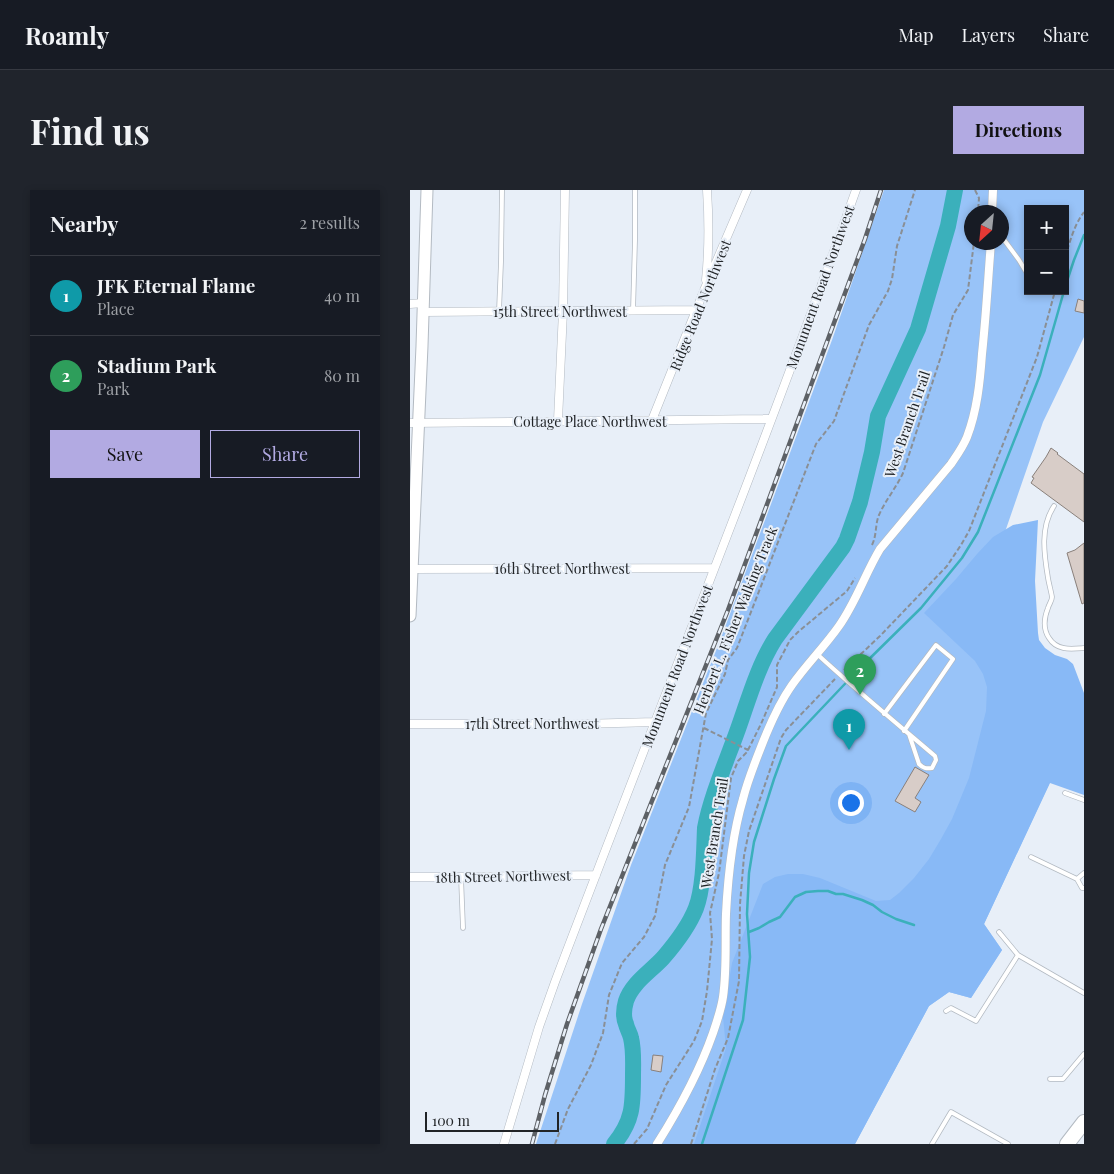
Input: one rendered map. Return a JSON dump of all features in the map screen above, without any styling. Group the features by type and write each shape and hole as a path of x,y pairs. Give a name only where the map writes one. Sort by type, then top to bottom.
{"highway":[{"path":"1067,1144 1083,1123"}],"main road":[{"path":"410,616 414,423 423,308 427,190"}],"street":[{"path":"558,420 564,190"},
{"path":"705,288 709,216 707,190"},
{"name":"Ridge Road Northwest","path":"652,420 747,190"},
{"name":"Monument Road Northwest","path":"504,1144 540,1027 596,875 771,419 856,190"},
{"path":"992,205 993,190"},
{"path":"657,1144 694,1081 707,1051 721,1008 725,974 726,916 731,854 748,781 770,724 792,685 849,611 880,549 951,464 966,438 972,422 980,380 990,250"},
{"name":"15th Street Northwest","path":"410,304 423,308 499,311 697,310"},
{"name":"Cottage Place Northwest","path":"414,423 771,419"},
{"name":"16th Street Northwest","path":"411,569 714,568"},
{"name":"17th Street Northwest","path":"410,724 655,722"},
{"name":"18th Street Northwest","path":"410,877 596,875"}],"lane":[{"path":"499,311 502,190"},
{"path":"633,310 635,190"},
{"path":"1009,247 1024,268"},
{"path":"1054,506 1048,517 1044,536 1046,568 1052,599 1045,617 1045,627 1050,639 1059,647 1068,649 1084,648"},
{"path":"884,714 936,645 953,660 904,731"},
{"path":"817,654 884,714 909,734 935,756 936,760 932,768 923,767 920,764 909,734"},
{"path":"1065,793 1084,800"},
{"path":"1031,857 1078,879 1082,888 1084,888"},
{"path":"1078,879 1084,873"},
{"path":"460,877 463,928"},
{"path":"999,932 1018,955 1084,993"},
{"path":"946,1011 951,1008 976,1021 1018,955"},
{"path":"1050,1079 1063,1079 1084,1054"},
{"path":"932,1144 951,1112 1008,1144"}],"path":[{"name":"Herbert L. Fisher Walking Track","path":"555,1144 568,1109 591,1065 603,1033 609,995 622,963 644,937 655,916 664,865 689,807 706,713 725,674 728,660 737,648 813,450 834,421 869,325 888,291 892,279 897,246 915,190"},
{"path":"975,190 979,198 978,205"},
{"path":"1068,250 1080,217 1084,212"},
{"name":"West Branch Trail","path":"871,546 875,539 879,514 903,473 953,315 968,290 973,250"},
{"path":"691,1144 715,1069 728,1038 739,981 740,904 744,856 749,831 781,738 786,730 947,566 961,545 1037,357 1054,295"},
{"name":"West Branch Trail","path":"634,1144 647,1129 666,1085 694,1041 702,1021 712,939 710,913 719,872 731,778 738,761 748,750 761,724 776,687 776,665 790,640 847,591 856,577"},
{"path":"704,728 748,750"}],"shaded area":[{"path":"884,190 1084,190 1084,337 1043,422 987,584 1050,782 984,924 1002,950 971,998 949,992 929,1006 855,1144 536,1144 582,1004 631,865 721,638 832,340"},
{"path":"1038,520 1035,581 1039,640 1045,648 1073,664 1084,693 1084,795 1050,783 984,924 1002,950 971,998 949,992 929,1006 855,1144 694,1144 726,1048 723,1017 732,963 763,884 775,877 788,874 803,874 820,878 876,901 890,900 914,878 929,859 941,839 952,819 969,778 986,711 987,687 983,674 975,661 924,613 993,537 1013,525"}],"building":[{"path":"1078,299 1084,301 1084,313 1075,311"},
{"path":"1051,448 1084,474 1084,522 1031,483 1034,478 1032,477"},
{"path":"1084,543 1084,603 1082,604 1067,553"},
{"path":"915,767 929,775 915,798 921,802 915,812 895,801"},
{"path":"653,1055 663,1056 661,1072 651,1070"}],"waterway":[{"path":"614,1144 625,1128 632,1104 633,1052 631,1036 624,1018 626,1001 637,983 673,946 693,915 701,890 705,828 711,803 759,671 775,639 847,539 860,502 872,452 878,416 918,329 948,226 955,190"},
{"path":"1069,275 1084,235"},
{"path":"702,1144 743,1020 750,957 747,914 749,873 754,842 786,746 859,669 921,608 962,558 978,532 1040,375 1063,295"},
{"path":"749,932 780,917 795,897 806,892 818,891 843,894 862,900 896,919 914,925"}],"railway":[{"path":"532,1144 567,1024 601,929 728,610 865,239 881,190"}],"place":[{"name":"Stadium Park","path":"860,695"},
{"name":"JFK Eternal Flame","path":"849,750"}]}
